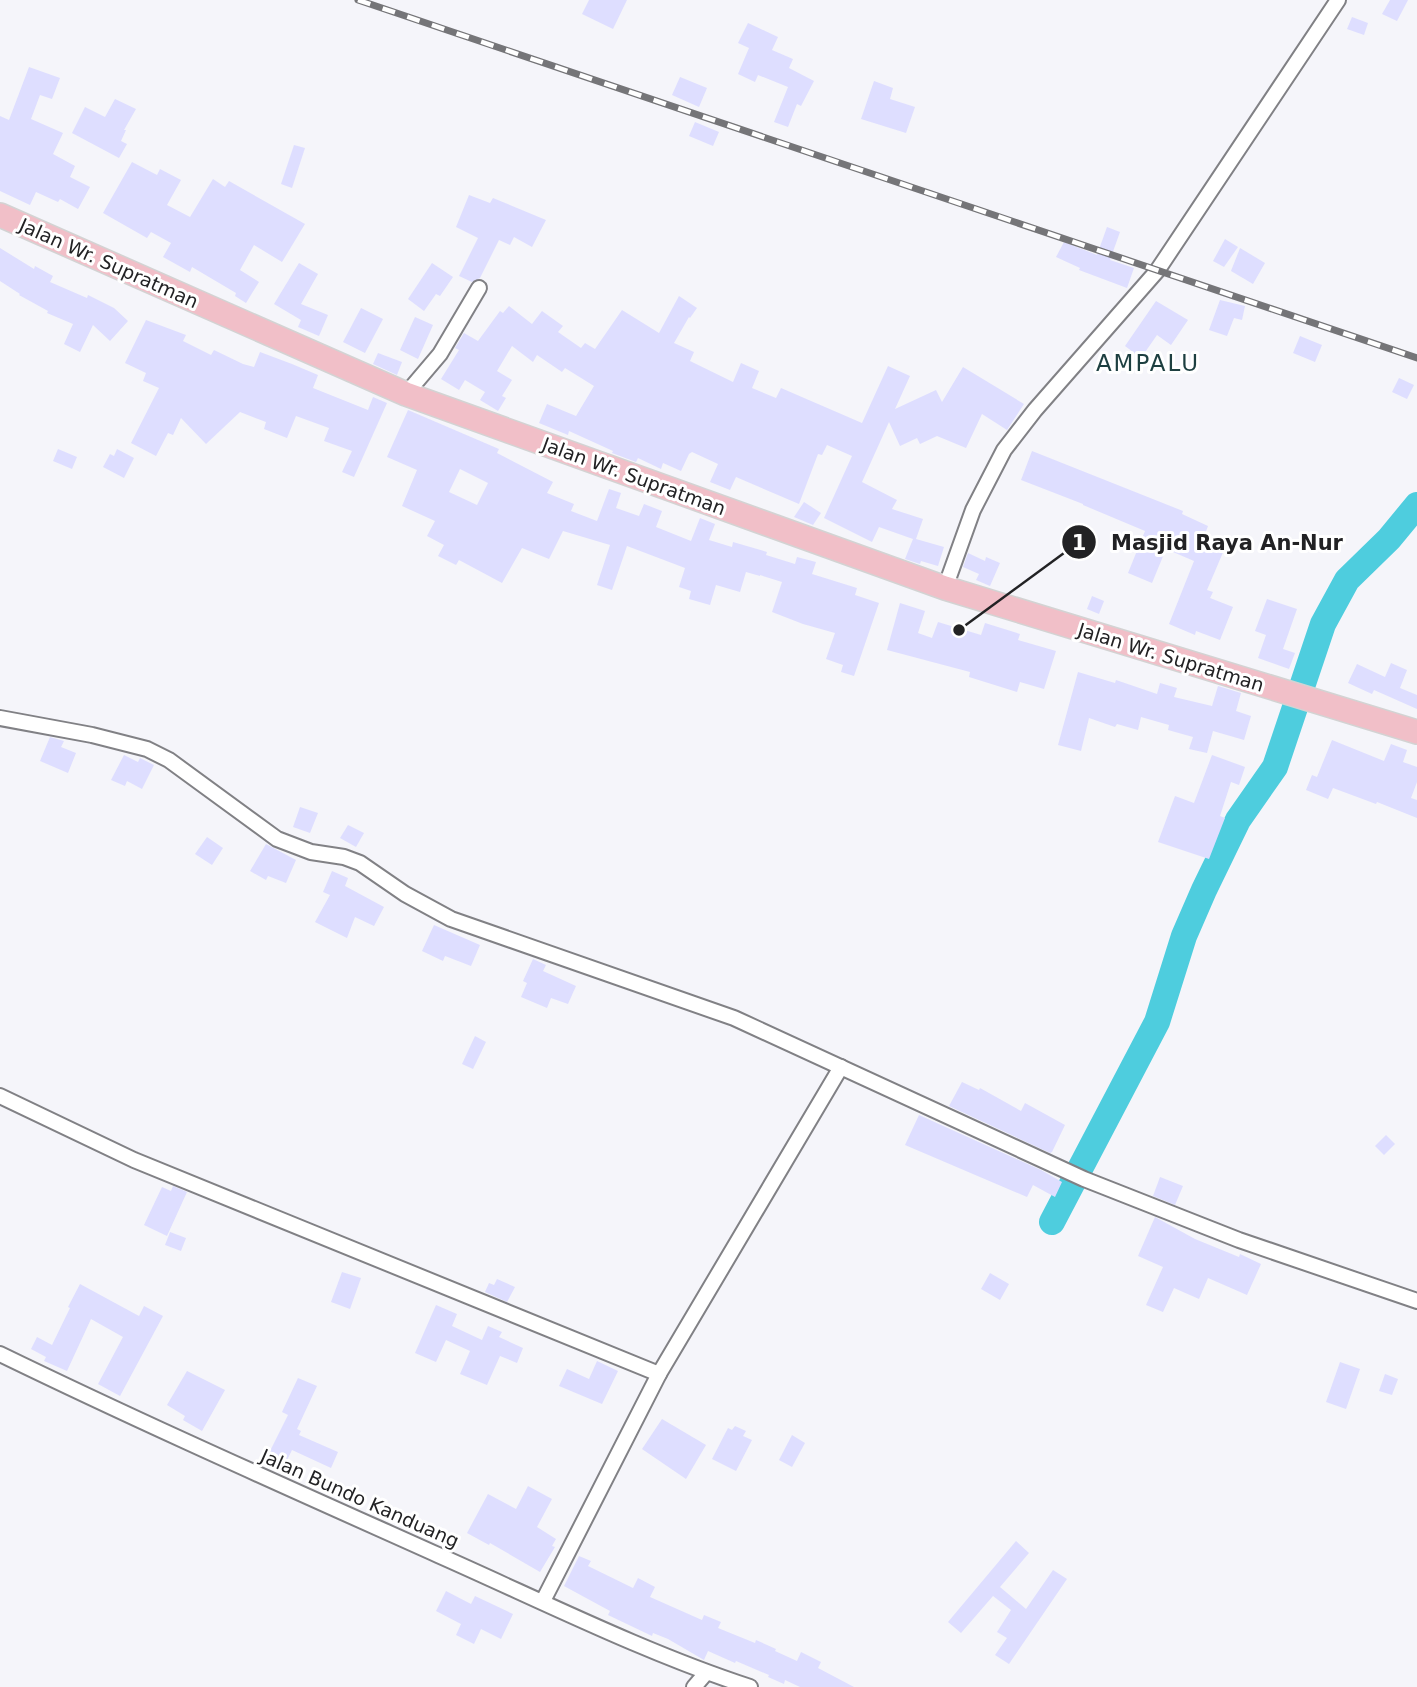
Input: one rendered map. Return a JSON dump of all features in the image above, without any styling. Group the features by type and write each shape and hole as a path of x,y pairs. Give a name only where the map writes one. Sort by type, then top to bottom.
{"main road":[{"name":"Jalan Wr. Supratman","path":"0,215 406,394 945,588 1417,732"}],"street":[{"path":"945,588 973,510 1004,450 1035,410 1157,271 1338,0"},
{"path":"406,394 433,364 479,288"},
{"path":"0,718 92,735 147,749 169,760 277,839 310,852 344,857 360,863 405,894 451,919 734,1018 1084,1179 1239,1240 1417,1301"},
{"path":"543,1601 659,1374 841,1067"},
{"path":"0,1096 134,1160 659,1374"},
{"name":"Jalan Bundo Kanduang","path":"0,1354 103,1405 543,1601 706,1673 750,1687"},
{"path":"694,1687 706,1673"}],"building":[{"path":"589,0 627,0 613,29 582,14"},
{"path":"1390,0 1408,0 1397,21 1382,14"},
{"path":"1352,17 1368,23 1364,35 1347,29"},
{"path":"748,23 778,37 772,50 793,59 789,68 814,81 801,106 797,104 788,127 774,122 788,87 758,75 755,82 738,74 749,48 738,43"},
{"path":"29,67 60,78 52,99 40,95 31,119 63,133 53,154 75,166 70,177 90,187 78,209 60,199 58,202 36,192 30,205 0,191 0,116 9,120"},
{"path":"680,77 707,88 699,107 672,95"},
{"path":"874,81 893,88 890,99 915,107 906,133 861,119"},
{"path":"115,99 136,109 124,130 121,141 127,144 119,158 72,133 85,107 105,117"},
{"path":"695,122 719,132 713,146 689,136"},
{"path":"294,145 305,148 292,188 281,184"},
{"path":"132,162 157,175 160,169 181,180 167,205 190,217 213,179 225,187 229,181 305,224 282,262 254,245 240,270 259,282 246,303 235,296 236,293 192,267 190,272 163,257 171,243 151,232 147,238 103,213"},
{"path":"469,195 490,203 493,198 546,220 532,247 514,237 510,245 499,240 480,278 472,282 459,276 478,238 456,227"},
{"path":"1107,227 1120,232 1110,260 1134,268 1127,288 1079,270 1080,268 1056,257 1064,242 1097,255"},
{"path":"1225,239 1238,247 1224,267 1213,261"},
{"path":"0,248 34,269 35,266 53,276 50,282 87,298 88,295 114,308 128,321 110,341 93,325 80,352 64,344 73,324 47,313 48,311 0,281"},
{"path":"1240,248 1265,263 1253,284 1231,271"},
{"path":"299,263 318,274 301,304 328,315 319,336 298,327 301,320 274,304"},
{"path":"432,263 453,277 440,296 436,294 424,311 408,299"},
{"path":"679,296 697,308 674,343 694,352 690,361 733,382 741,363 759,371 752,388 776,398 781,388 862,423 888,366 910,376 895,409 936,390 942,402 963,367 1024,404 1007,430 982,414 966,448 937,436 920,444 917,438 900,446 889,422 862,482 897,500 892,509 923,519 916,539 944,547 938,566 905,559 913,539 879,527 872,542 824,518 852,456 827,445 822,455 818,454 799,504 736,477 730,490 710,482 718,464 692,452 681,471 663,463 661,469 638,458 636,462 612,453 613,451 569,431 568,435 539,423 547,404 576,416 594,386 565,368 562,372 537,355 533,362 512,346 497,371 512,380 502,396 506,398 498,411 480,400 485,392 465,380 459,390 441,379 459,350 455,348 464,333 478,341 500,311 503,313 509,306 532,324 542,311 563,326 558,332 581,348 585,343 595,349 622,310 659,333"},
{"path":"1220,300 1245,306 1242,320 1234,318 1227,336 1209,330"},
{"path":"1156,301 1188,320 1171,345 1157,335 1141,358 1125,346"},
{"path":"361,308 383,319 365,353 343,342"},
{"path":"415,317 433,325 418,359 400,350"},
{"path":"146,320 186,335 183,341 211,355 214,350 254,367 260,352 292,364 318,375 313,388 368,410 373,397 387,403 354,477 342,472 352,451 324,441 329,428 296,416 287,438 264,429 266,422 240,412 206,444 181,418 173,435 168,433 156,456 131,443 159,388 143,381 146,373 125,363"},
{"path":"1300,336 1322,345 1315,362 1293,353"},
{"path":"378,353 402,362 397,375 373,364"},
{"path":"1399,378 1414,385 1407,399 1392,392"},
{"path":"408,410 499,449 497,453 553,482 547,493 574,504 571,511 597,521 609,489 621,493 616,508 639,516 644,504 662,511 656,527 691,541 700,518 715,524 709,540 732,547 733,542 795,564 797,557 816,562 812,574 857,588 855,595 879,603 854,676 841,672 843,665 826,659 835,633 772,612 782,582 760,575 746,572 740,592 716,585 710,605 689,599 691,591 679,587 685,568 627,546 612,590 597,585 610,545 563,531 549,559 522,548 502,583 459,560 456,565 438,556 444,545 427,536 435,521 402,506 417,470 387,457","holes":["460,469 488,483 477,505 449,492"]},
{"path":"58,449 77,457 72,469 53,461"},
{"path":"117,449 134,458 124,478 103,467 110,454 114,456"},
{"path":"1032,451 1183,511 1182,514 1208,526 1205,534 1227,543 1207,590 1213,592 1210,598 1233,607 1220,640 1196,631 1195,635 1169,624 1194,561 1166,549 1152,583 1128,573 1145,531 1021,480"},
{"path":"804,502 821,513 813,525 794,517"},
{"path":"968,553 985,561 986,557 1000,563 990,586 976,580 979,574 963,567"},
{"path":"1092,596 1104,601 1099,614 1087,609"},
{"path":"1267,599 1297,609 1283,649 1295,653 1289,669 1258,658 1266,635 1255,631"},
{"path":"900,603 925,611 918,633 932,638 938,622 981,635 985,623 1020,634 1018,640 1056,651 1044,689 1020,682 1017,692 969,677 970,672 887,650"},
{"path":"1391,663 1407,670 1400,688 1417,695 1417,709 1374,690 1372,694 1348,683 1357,664 1385,677"},
{"path":"1078,672 1115,683 1116,680 1157,694 1160,683 1177,688 1174,697 1212,706 1218,686 1241,693 1236,711 1251,716 1244,740 1213,731 1207,753 1189,749 1193,737 1168,730 1169,725 1141,717 1138,730 1117,724 1115,727 1089,718 1081,751 1058,745"},
{"path":"50,737 64,741 61,747 76,753 68,773 40,761"},
{"path":"1332,740 1384,761 1391,744 1407,750 1403,762 1417,767 1417,782 1411,798 1417,800 1417,818 1333,788 1328,799 1306,790 1312,775 1317,777"},
{"path":"124,755 138,762 140,758 154,765 142,789 127,781 125,786 111,780"},
{"path":"1212,755 1245,767 1239,785 1231,782 1220,816 1225,818 1209,859 1158,842 1175,796 1194,803"},
{"path":"300,807 318,813 310,833 293,827"},
{"path":"348,825 364,833 356,847 340,838"},
{"path":"207,837 223,848 212,865 195,854"},
{"path":"266,844 296,860 286,883 268,876 266,880 250,871"},
{"path":"332,871 348,878 345,886 384,907 374,926 355,917 347,938 315,922 330,895 323,892"},
{"path":"434,925 480,945 471,966 445,956 443,961 422,951"},
{"path":"533,959 546,965 543,971 576,986 568,1004 551,998 547,1008 521,997 527,983 523,981"},
{"path":"475,1036 486,1042 473,1069 462,1064"},
{"path":"962,1082 979,1090 980,1088 1021,1111 1025,1103 1065,1125 1052,1152 949,1106"},
{"path":"919,1115 1062,1182 1055,1197 1033,1185 1027,1197 905,1145"},
{"path":"1386,1135 1395,1144 1384,1155 1375,1146"},
{"path":"1160,1177 1183,1186 1175,1205 1153,1196"},
{"path":"173,1186 187,1192 167,1236 144,1225 162,1187 171,1191"},
{"path":"1155,1217 1195,1239 1261,1264 1247,1295 1208,1278 1199,1299 1174,1288 1163,1312 1146,1305 1163,1267 1138,1256"},
{"path":"170,1232 186,1238 181,1251 165,1245"},
{"path":"342,1272 361,1278 350,1309 331,1302"},
{"path":"990,1273 1009,1284 1000,1300 981,1289"},
{"path":"497,1279 515,1287 507,1302 485,1292 489,1283 494,1285"},
{"path":"80,1284 139,1316 144,1306 163,1316 120,1396 98,1384 123,1337 91,1319 67,1371 44,1361 46,1357 31,1349 37,1337 52,1345"},
{"path":"436,1305 457,1314 452,1326 482,1340 488,1326 502,1332 499,1337 523,1348 517,1363 500,1356 487,1385 460,1374 470,1351 446,1340 436,1362 415,1353"},
{"path":"597,1361 618,1371 602,1404 559,1386 567,1369 589,1379"},
{"path":"1340,1362 1360,1369 1346,1409 1326,1402"},
{"path":"187,1371 225,1390 202,1431 183,1420 185,1416 167,1405"},
{"path":"1385,1374 1398,1379 1392,1395 1379,1391"},
{"path":"298,1378 317,1386 297,1429 301,1431 299,1435 338,1452 331,1468 292,1450 286,1462 269,1453 288,1415 282,1412"},
{"path":"662,1419 706,1445 686,1479 642,1449"},
{"path":"735,1426 746,1431 743,1436 752,1440 736,1471 712,1459 728,1428 732,1430"},
{"path":"792,1435 805,1443 792,1467 779,1460"},
{"path":"528,1486 552,1499 537,1527 556,1539 552,1546 555,1547 540,1572 467,1533 488,1494 516,1509"},
{"path":"1016,1541 1029,1553 1000,1587 1026,1609 1053,1570 1067,1579 1009,1664 995,1655 1007,1638 997,1632 1011,1610 993,1596 961,1633 948,1622"},
{"path":"579,1556 591,1561 588,1566 633,1588 638,1578 655,1587 650,1597 702,1620 704,1615 721,1622 718,1628 755,1643 756,1640 797,1661 801,1652 821,1662 818,1668 854,1687 800,1687 785,1680 784,1684 736,1661 735,1663 708,1651 704,1660 668,1639 653,1633 652,1636 608,1615 610,1611 564,1586"},
{"path":"446,1591 471,1604 475,1596 513,1614 501,1639 481,1629 474,1644 456,1635 461,1624 436,1611"}],"waterway":[{"path":"1052,1222 1157,1022 1184,936 1238,820 1275,767 1323,624 1347,580 1389,539 1417,505"}],"railway":[{"path":"358,0 1417,358"}],"place":[{"name":"Masjid Raya An-Nur","path":"959,630"}],"district":[{"name":"AMPALU","path":"1148,363"}]}
